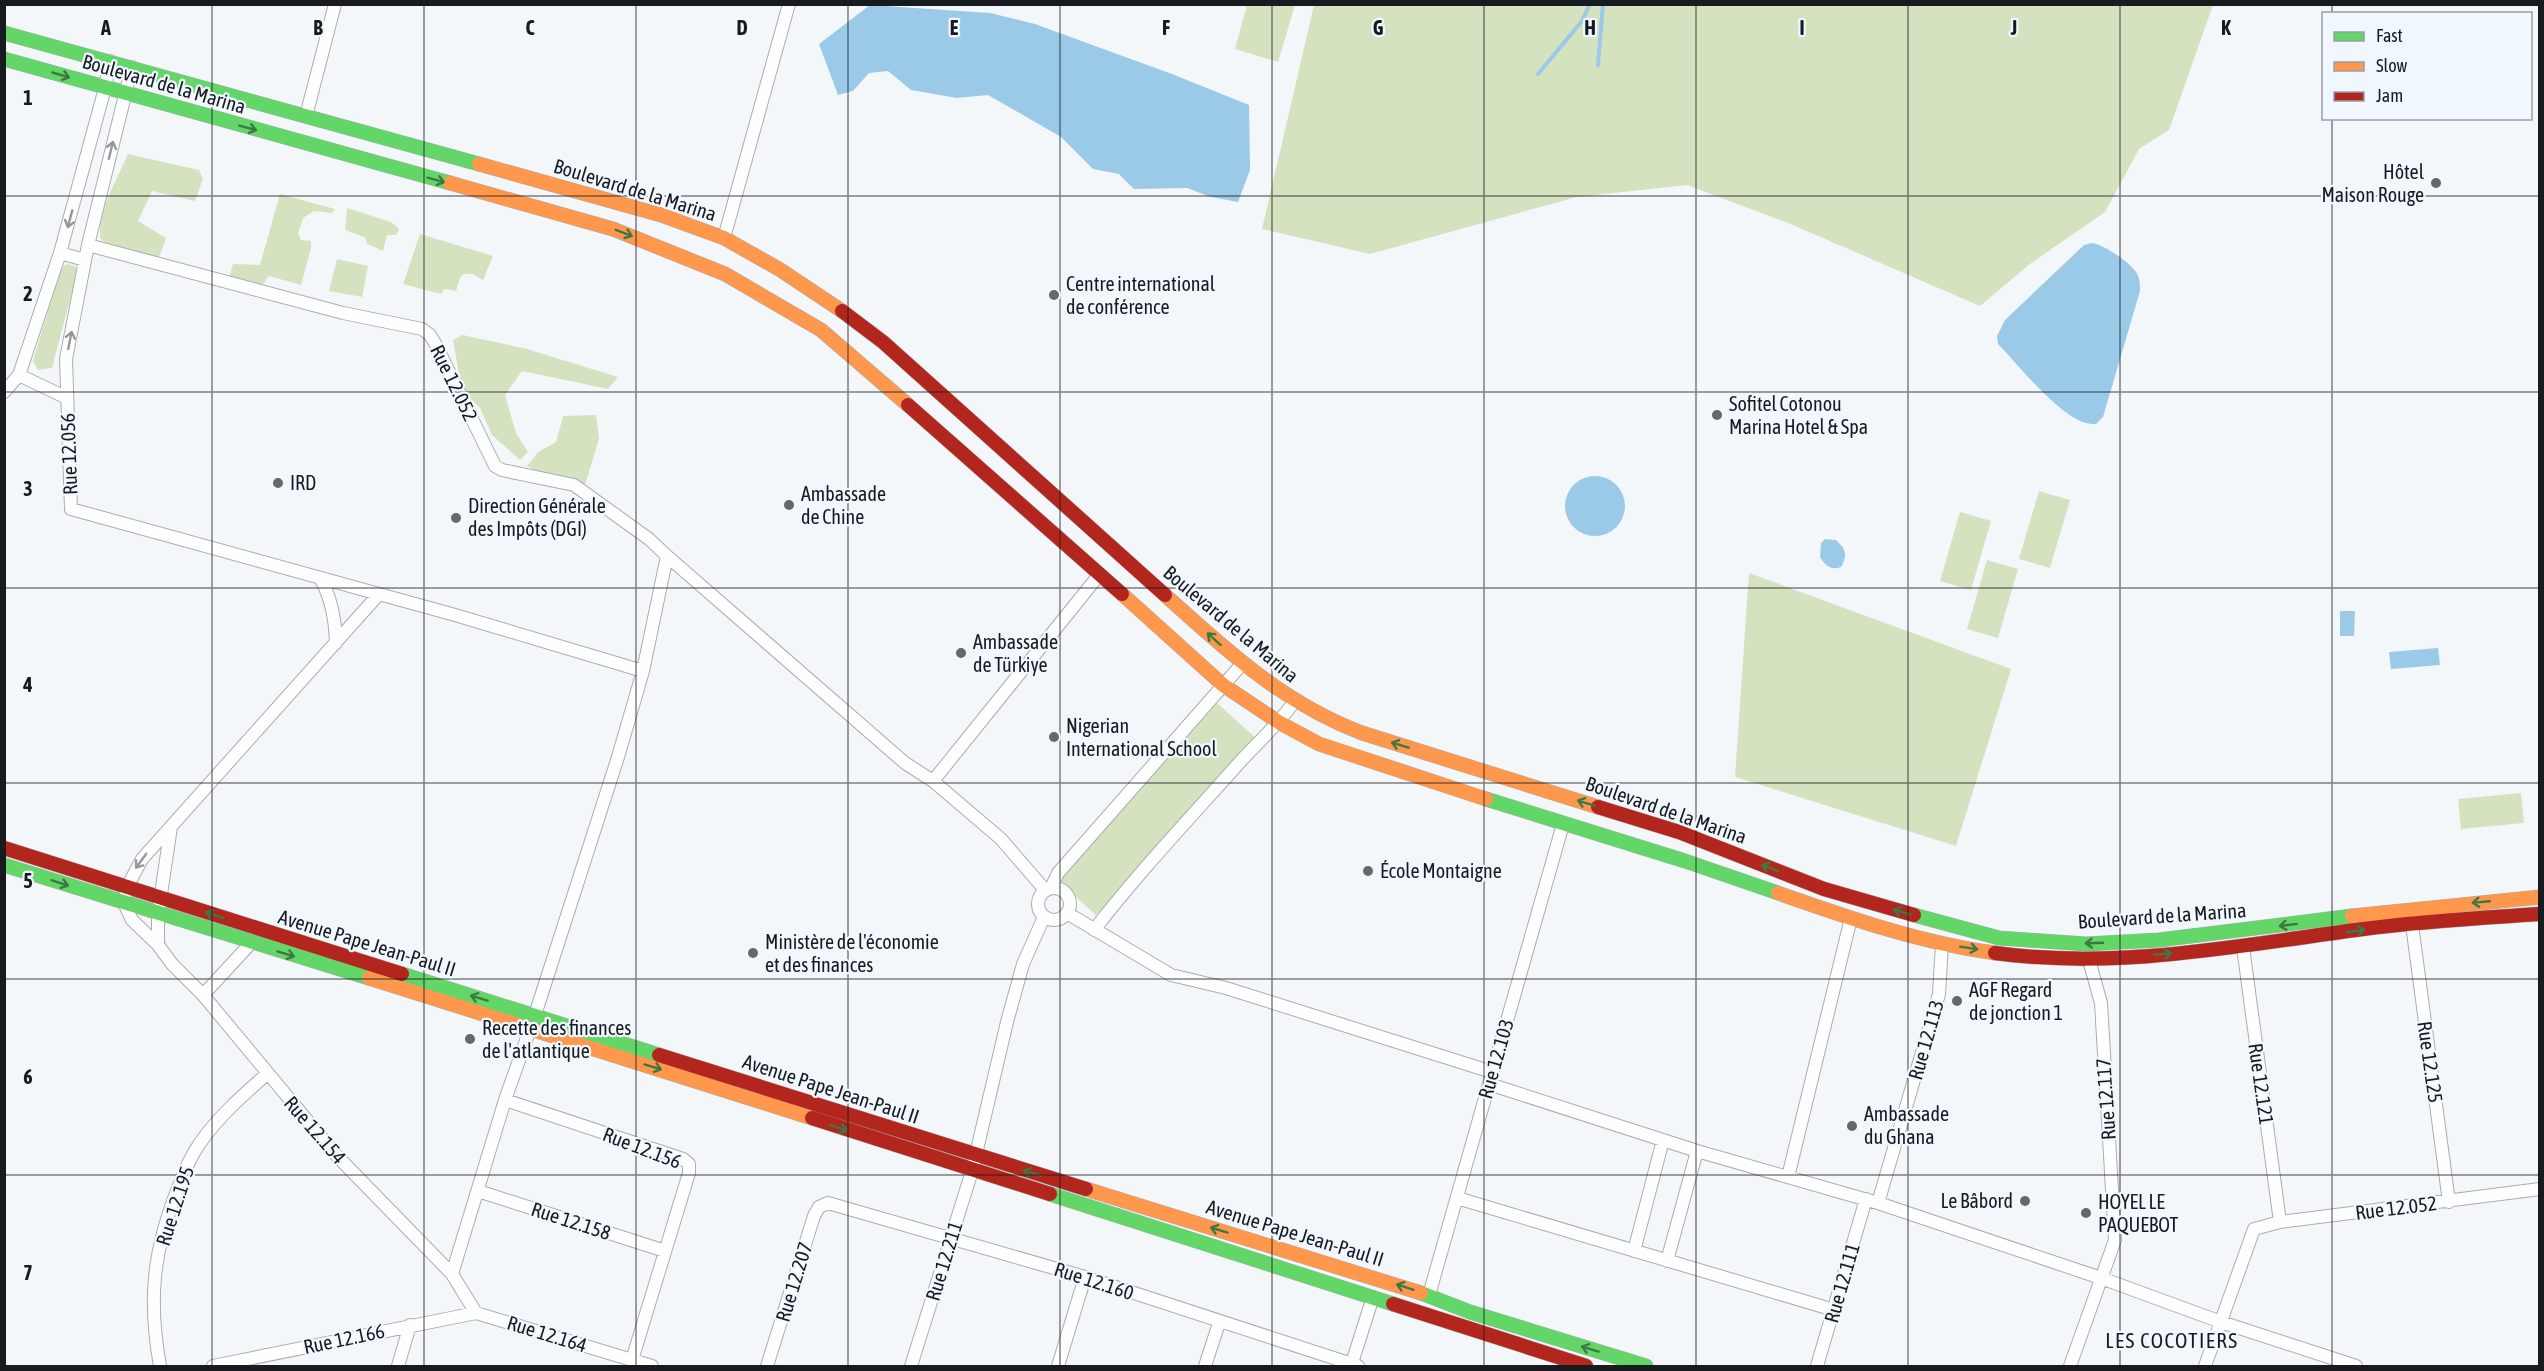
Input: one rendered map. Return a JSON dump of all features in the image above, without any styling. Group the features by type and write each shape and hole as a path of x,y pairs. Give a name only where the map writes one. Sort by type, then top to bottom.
{"main road":[{"name":"Boulevard de la Marina","path":"4,33 661,214 724,238 819,294 883,342 1242,663 1294,702 1353,730 1679,832 1824,889 1946,925 2000,938 2086,944 2159,940 2410,916 2540,914"},
{"name":"Boulevard de la Marina","path":"4,59 613,229 725,274 821,330 994,479 1223,685 1280,723 1319,744 1360,759 1686,861 1851,918 1942,944 2016,956 2090,960 2243,947 2410,916 2540,897"},
{"name":"Avenue Pape Jean-Paul II","path":"4,848 1429,1295 1470,1312 1646,1366"},
{"name":"Avenue Pape Jean-Paul II","path":"4,865 657,1068 972,1171 1586,1366"}],"street":[{"path":"306,116 335,4"},
{"path":"724,238 789,4"},
{"path":"4,392 19,375 60,253 105,88 110,61"},
{"name":"Rue 12.056","path":"132,67 88,245 66,359 70,509 321,579"},
{"name":"Rue 12.052","path":"88,245 343,313 422,329 430,335 436,345 495,466 502,470 574,485 649,539 667,556"},
{"path":"60,253 85,260"},
{"path":"19,375 67,398"},
{"path":"452,1274 505,1100 591,843 643,671 667,556 905,763 933,781 1001,839 1048,889"},
{"path":"933,781 1099,575"},
{"path":"321,579 643,671"},
{"path":"321,579 331,599 335,618 336,643"},
{"path":"124,903 127,887 141,859 380,594"},
{"path":"1048,889 1057,888 1067,895 1070,908 1067,914 1056,920 1044,917 1037,907 1038,900 1058,873 1242,663"},
{"path":"1094,930 1237,765 1280,723 1294,702"},
{"name":"Rue 12.103","path":"1429,1295 1563,824"},
{"path":"158,945 158,914 171,827"},
{"name":"Rue 12.154","path":"124,903 139,928 158,945 172,964 203,995 336,1155 452,1274 476,1312"},
{"path":"1067,914 1172,975 1226,988 1492,1072"},
{"name":"Rue 12.125","path":"2410,916 2449,1202"},
{"name":"Rue 12.211","path":"911,1366 977,1155 1007,1022 1023,964 1044,917"},
{"path":"1788,1176 1851,918"},
{"path":"203,995 251,943"},
{"name":"Rue 12.113","path":"1872,1201 1939,994 1942,944"},
{"name":"Rue 12.121","path":"2243,947 2280,1222"},
{"name":"Rue 12.117","path":"2090,960 2101,1003 2115,1240 2101,1278"},
{"name":"Rue 12.195","path":"160,1366 153,1327 154,1280 164,1228 171,1206 189,1161 200,1142 237,1100 267,1074"},
{"path":"1489,1084 1697,1151 1872,1201 2101,1278 2221,1322 2356,1366"},
{"name":"Rue 12.156","path":"505,1100 683,1159 689,1164 689,1173 632,1360"},
{"path":"1634,1251 1663,1140"},
{"path":"1667,1261 1697,1151"},
{"name":"Rue 12.052","path":"2221,1322 2254,1229 2280,1222 2540,1189"},
{"name":"Rue 12.158","path":"478,1191 665,1251"},
{"path":"1457,1198 1834,1310"},
{"name":"Rue 12.111","path":"1817,1366 1872,1201"},
{"name":"Rue 12.160","path":"828,1203 1085,1277 1353,1366"},
{"name":"Rue 12.207","path":"767,1366 814,1216 819,1207 828,1203"},
{"path":"1058,1366 1085,1277"},
{"path":"2070,1366 2101,1278"},
{"path":"1353,1366 1373,1297"},
{"name":"Rue 12.164","path":"476,1312 652,1366"},
{"name":"Rue 12.166","path":"213,1366 476,1312"},
{"path":"2205,1366 2221,1322"},
{"path":"1205,1366 1219,1323"},
{"path":"398,1366 410,1325"}],"green space":[{"path":"1314,4 2213,5 2169,130 2139,149 2105,212 2030,264 1980,306 1788,223 1687,185 1577,197 1370,254 1262,229"},
{"path":"1247,5 1295,5 1278,62 1235,49"},
{"path":"128,154 199,170 203,179 195,201 152,191 138,221 166,238 158,260 108,246 100,238 105,205"},
{"path":"280,194 335,209 332,213 314,211 303,218 298,233 301,240 311,241 311,248 301,285 269,276 262,285 229,278 233,264 260,265"},
{"path":"347,208 391,222 399,229 396,235 387,235 383,251 367,244 366,238 345,230"},
{"path":"420,234 493,256 483,280 473,274 464,274 460,278 456,291 444,289 441,294 403,284"},
{"path":"337,259 368,266 362,297 329,291"},
{"path":"66,264 75,266 77,273 52,368 38,370 33,361 60,271"},
{"path":"463,335 527,349 618,377 608,389 522,371 505,395 516,433 528,452 520,460 492,435 480,408 462,391 453,340"},
{"path":"596,415 599,439 585,485 538,472 527,466 538,452 556,442 563,416"},
{"path":"2039,491 2070,500 2050,568 2019,559"},
{"path":"1960,512 1991,521 1971,590 1940,581"},
{"path":"1987,560 2018,569 1998,638 1967,629"},
{"path":"1749,573 2011,669 1956,846 1735,777"},
{"path":"1217,703 1257,739 1096,915 1056,879"},
{"path":"2521,793 2524,823 2461,829 2458,799"}],"water":[{"path":"870,5 990,13 1035,24 1249,105 1250,170 1238,202 1211,197 1187,188 1134,189 1119,174 1093,169 1061,137 988,95 957,98 911,90 888,71 869,73 853,91 838,95 819,44"},
{"path":"2092,243 2110,250 2133,268 2140,286 2103,417 2096,424 2084,423 2058,406 1998,344 1997,336 2005,320 2084,245"},
{"path":"1595,476 1612,481 1620,489 1625,506 1620,523 1612,531 1595,536 1578,531 1570,523 1565,506 1570,489 1578,481"},
{"path":"1825,539 1836,540 1844,549 1845,559 1841,567 1829,566 1820,557 1821,543"},
{"path":"2340,611 2355,611 2354,636 2340,636"},
{"path":"2438,648 2440,665 2391,669 2389,652"}],"waterway":[{"path":"1538,74 1582,21 1590,4"},
{"path":"1598,65 1603,4"}],"traffic: fast":[{"path":"4,33 479,164"},
{"path":"4,59 450,183"},
{"path":"1486,799 1685,861 1778,893"},
{"path":"4,865 369,978"},
{"path":"1914,915 1999,938 2086,944 2159,940 2352,916"},
{"path":"402,974 659,1055"},
{"path":"1050,1194 1393,1304"},
{"path":"1421,1293 1470,1312 1646,1366"}],"traffic: slow":[{"path":"479,164 661,215 724,238 779,269 842,311"},
{"path":"450,183 613,229 725,274 821,330 908,405"},
{"path":"1122,594 1223,685 1280,723 1319,744 1486,799"},
{"path":"1165,595 1257,674 1281,691 1333,721 1362,733 1598,807"},
{"path":"1778,893 1913,936 1995,953"},
{"path":"2352,916 2540,897"},
{"path":"369,978 812,1118"},
{"path":"1086,1189 1421,1293"}],"traffic: jam":[{"path":"842,311 883,342 1165,595"},
{"path":"908,405 1122,594"},
{"path":"1598,807 1679,832 1824,889 1914,915"},
{"path":"4,848 402,974"},
{"path":"1995,953 2041,958 2134,957 2226,948 2407,924 2540,914"},
{"path":"659,1055 1086,1189"},
{"path":"812,1118 1050,1194"},
{"path":"1393,1304 1586,1366"}],"place":[{"name":"Hôtel Maison Rouge","path":"2436,183"},
{"name":"Centre international de conférence","path":"1054,295"},
{"name":"Sofitel Cotonou Marina Hotel & Spa","path":"1717,415"},
{"name":"IRD","path":"278,483"},
{"name":"Ambassade de Chine","path":"789,505"},
{"name":"Direction Générale des Impôts (DGI)","path":"456,518"},
{"name":"Ambassade de Türkiye","path":"961,653"},
{"name":"Nigerian International School","path":"1054,737"},
{"name":"École Montaigne","path":"1368,871"},
{"name":"Ministère de l'économie et des finances","path":"753,953"},
{"name":"AGF Regard de jonction 1","path":"1957,1001"},
{"name":"Recette des finances de l'atlantique","path":"470,1039"},
{"name":"Ambassade du Ghana","path":"1852,1126"},
{"name":"Le Bâbord","path":"2025,1201"},
{"name":"HOYEL LE PAQUEBOT","path":"2086,1213"}],"district":[{"name":"LES COCOTIERS","path":"2172,1341"}]}
